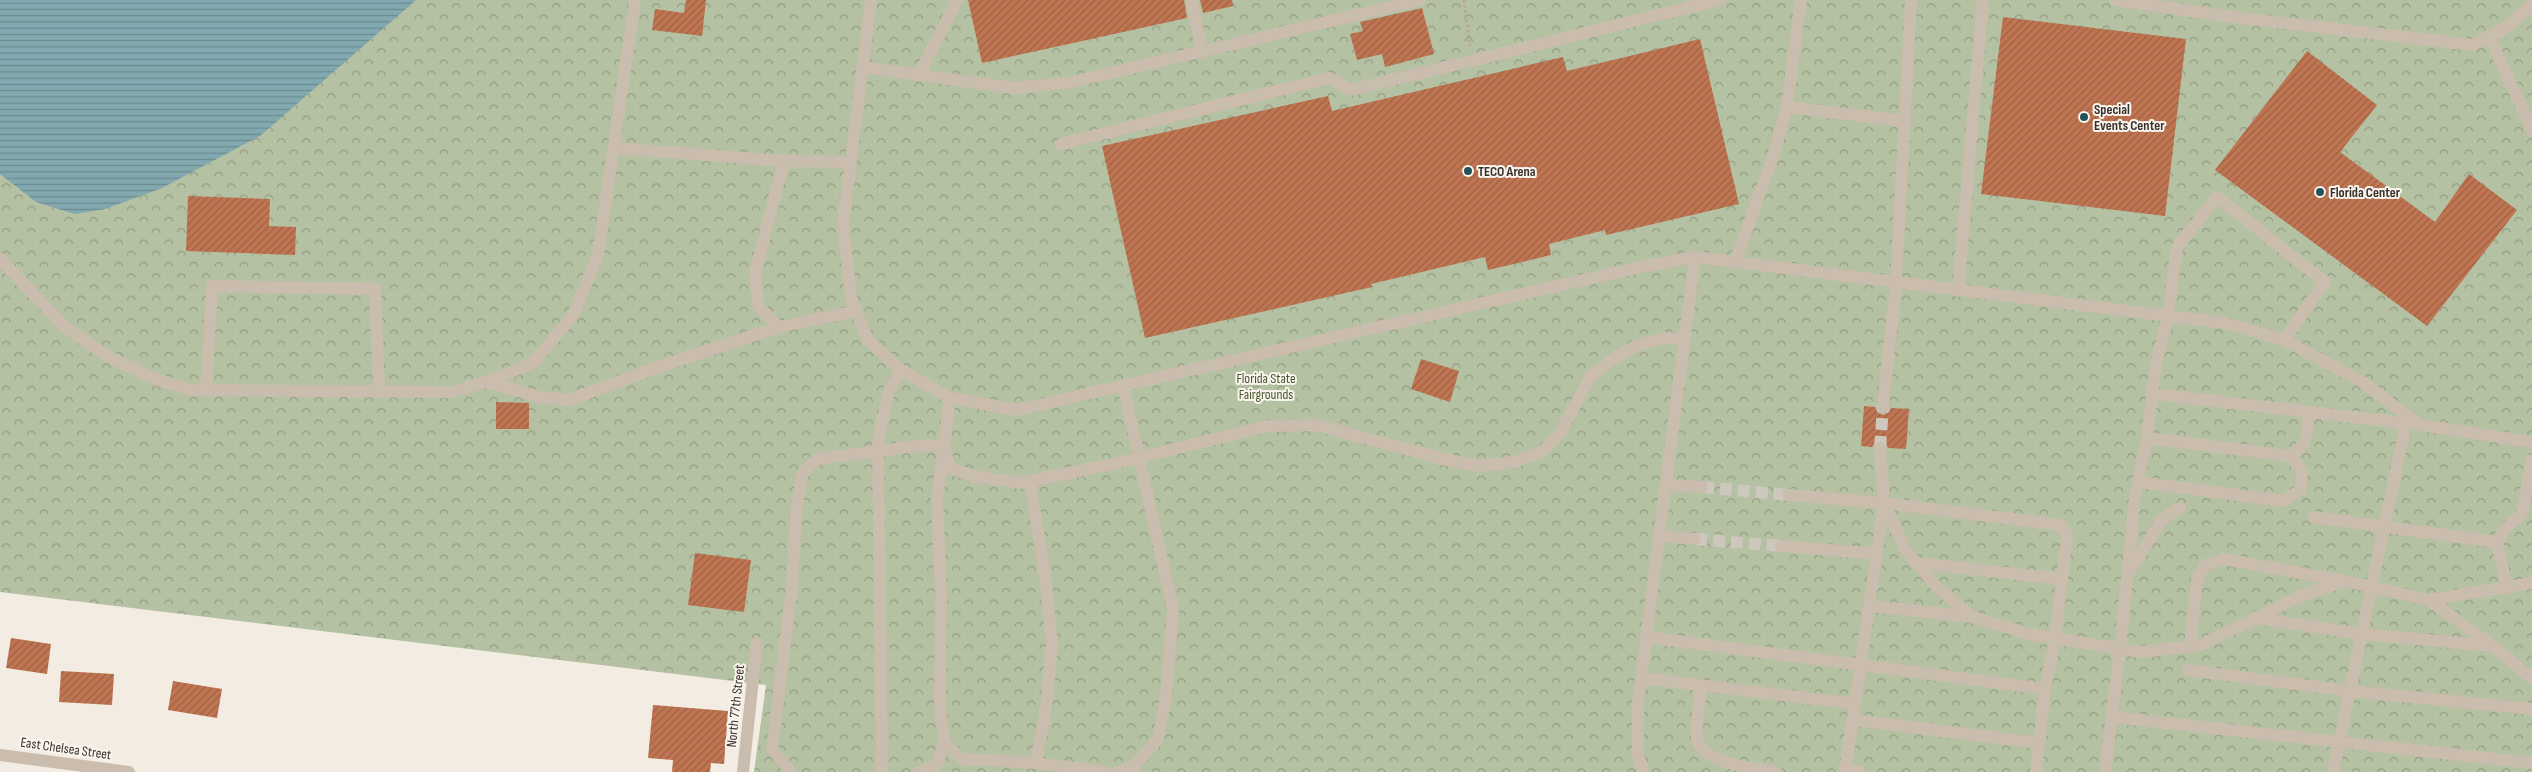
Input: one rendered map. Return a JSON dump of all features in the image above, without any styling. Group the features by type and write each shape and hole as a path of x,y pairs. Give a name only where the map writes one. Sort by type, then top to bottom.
{"street":[{"path":"0,259 64,326 107,356 152,378 191,390 451,392 487,382 534,362 573,315 598,254 635,0"},
{"path":"871,0 843,224 851,298 868,340 901,370 950,398 1017,410 1123,384 1640,267 1695,257 1896,284 2225,323 2284,340 2361,381 2420,425"},
{"path":"919,75 957,0"},
{"path":"1192,0 1202,52"},
{"path":"862,67 1014,88 1067,83 1420,0"},
{"path":"1061,144 1329,78 1351,90 1720,0"},
{"path":"1735,262 1771,163 1787,107 1801,0"},
{"path":"1883,408 1896,284 1911,0"},
{"path":"1958,291 1983,0"},
{"path":"2115,0 2240,18 2473,44 2509,26 2532,4"},
{"path":"2489,36 2532,130"},
{"path":"1787,107 1905,121"},
{"path":"613,148 784,161 850,162"},
{"path":"779,327 758,306 755,273 784,161"},
{"path":"2105,772 2138,482 2147,438 2155,369 2168,316 2177,247 2217,197 2325,282 2284,340"},
{"path":"1644,772 1638,756 1638,701 1695,257"},
{"path":"206,390 212,286 375,289 379,391"},
{"path":"487,382 538,397 569,400 664,365 779,327 856,311"},
{"path":"944,446 950,468 973,476 1020,483 1140,457 1268,426 1317,425 1443,459 1480,466 1514,462 1542,452 1560,433 1591,376 1610,361 1636,345 1664,338 1685,339"},
{"path":"882,772 878,442 888,390 901,370"},
{"path":"1118,772 1133,768 1158,739 1166,697 1172,648 1173,609 1123,384"},
{"path":"2153,394 2406,423 2532,442"},
{"path":"919,772 937,765 944,743 940,704 940,593 937,499 950,398"},
{"path":"2147,438 2290,456 2302,448 2307,439 2309,412"},
{"path":"2333,772 2406,423"},
{"path":"792,772 772,749 792,587 796,513 802,474 817,459 924,445 944,446"},
{"path":"1860,772 1846,771 1884,503 1880,448"},
{"path":"2138,482 2282,501 2301,490 2302,471 2290,456"},
{"path":"2507,588 2498,542 2504,530 2522,514 2530,492 2532,460"},
{"path":"1030,481 1046,583 1052,644 1046,708 1036,763"},
{"path":"1666,484 1702,488"},
{"path":"1788,495 1884,503 2061,525 2067,536 2055,639 2045,689 2036,772"},
{"path":"1884,503 1906,551 1937,587 1973,617"},
{"path":"2128,575 2162,520 2180,508"},
{"path":"2313,516 2498,542"},
{"path":"1659,536 1696,539"},
{"path":"1781,546 1877,554"},
{"path":"2190,646 2197,580 2205,564 2224,559 2372,585 2429,600 2493,646 2532,680"},
{"path":"1916,563 2062,579"},
{"path":"1870,606 1973,617 2032,636 2141,652 2201,645 2300,596 2345,581"},
{"path":"2429,600 2532,583"},
{"path":"2255,618 2362,634 2493,646"},
{"path":"1646,638 2045,689"},
{"name":"North 77th Street","path":"743,772 757,643"},
{"path":"2188,670 2350,691 2532,709"},
{"path":"1641,678 1856,704"},
{"path":"1701,685 1697,739 1706,754 1732,764 1776,772"},
{"path":"2112,717 2532,763"},
{"path":"1854,720 2039,743"},
{"path":"944,743 963,759 1036,763 1106,772"},
{"name":"East Chelsea Street","path":"0,754 129,772"}],"path":[{"path":"1464,0 1472,61"}],"green space":[{"name":"Florida State Fairgrounds","path":"0,0 2532,0 2532,772 754,772 766,685 0,592"}],"water":[{"path":"0,0 416,0 260,136 162,188 105,209 75,214 36,202 0,174"}],"building":[{"path":"686,0 706,0 702,36 652,30 655,9 684,13"},
{"path":"968,0 1184,0 1187,18 982,63"},
{"path":"1200,0 1232,0 1233,6 1203,13"},
{"path":"1422,8 1434,54 1385,67 1382,54 1357,60 1350,34 1363,31 1360,22"},
{"name":"Special Events Center","path":"2003,17 2186,39 2165,216 1981,194"},
{"path":"1700,39 1739,204 1606,235 1605,230 1549,244 1551,255 1488,270 1485,257 1371,284 1372,287 1145,338 1102,146 1328,96 1332,111 1563,57 1567,71"},
{"name":"Florida Center","path":"2307,51 2377,105 2340,152 2435,222 2469,174 2517,210 2427,326 2215,170"},
{"path":"188,196 270,199 269,226 296,227 295,255 186,251"},
{"path":"1421,359 1459,371 1450,402 1411,389"},
{"path":"496,402 529,403 529,429 496,429"},
{"path":"1864,406 1875,407 1878,413 1883,415 1889,412 1891,408 1909,409 1906,449 1888,448 1886,443 1880,440 1875,442 1872,447 1861,446"},
{"path":"695,553 751,560 744,612 688,605"},
{"path":"11,638 51,644 47,674 6,668"},
{"path":"61,671 114,674 112,705 59,702"},
{"path":"173,681 222,689 217,718 168,710"},
{"path":"653,705 728,711 724,764 711,763 710,772 672,772 673,760 648,758"}],"tunnel":[{"path":"1880,448 1883,407"},
{"path":"1702,487 1788,495"},
{"path":"1695,539 1781,546"}],"place":[{"name":"Special Events Center","path":"2084,117"},
{"name":"TECO Arena","path":"1468,171"},
{"name":"Florida Center","path":"2320,192"}]}
